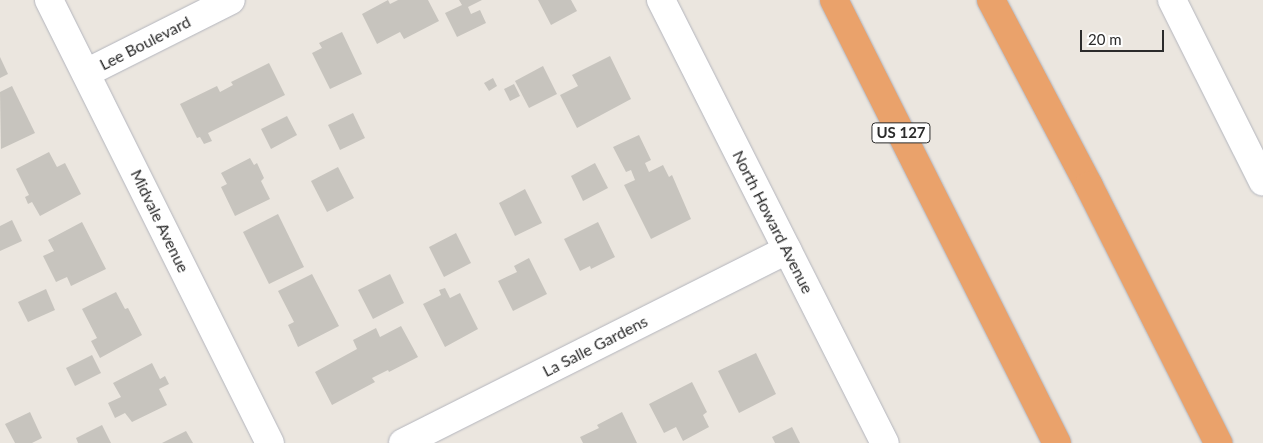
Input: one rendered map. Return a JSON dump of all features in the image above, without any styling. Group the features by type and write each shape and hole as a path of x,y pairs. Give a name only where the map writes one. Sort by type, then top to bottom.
{"highway":[{"name":"US 127","path":"834,0 1057,443"},
{"path":"991,0 1089,186 1218,443"}],"street":[{"name":"Midvale Avenue","path":"49,0 270,443"},
{"name":"Lee Boulevard","path":"86,73 231,0"},
{"name":"North Howard Avenue","path":"661,0 885,443"},
{"path":"1172,0 1263,182"},
{"name":"La Salle Gardens","path":"403,443 787,250"}],"building":[{"path":"388,0 390,4 398,0 428,0 439,21 404,39 400,32 377,44 362,14"},
{"path":"459,0 482,0 468,7 471,14 480,10 486,23 457,37 445,13 462,5"},
{"path":"538,0 571,0 577,11 551,25"},
{"path":"342,32 362,74 330,89 312,53 322,48 319,43"},
{"path":"610,56 631,99 577,128 560,95 578,86 572,75"},
{"path":"0,57 8,74 0,78"},
{"path":"269,63 285,95 208,133 212,141 204,144 200,137 197,138 180,104 217,86 220,92 233,85 231,82"},
{"path":"543,66 557,94 529,108 515,81"},
{"path":"493,78 497,86 489,91 484,83"},
{"path":"514,84 520,96 510,101 504,89"},
{"path":"12,86 35,133 1,149 0,92"},
{"path":"353,113 365,138 340,150 328,125"},
{"path":"287,116 297,135 271,149 261,129"},
{"path":"639,135 651,160 645,163 649,172 663,165 669,177 672,175 691,219 651,239 624,185 635,180 631,170 626,172 613,147"},
{"path":"49,152 57,167 65,163 81,194 40,216 32,202 28,204 25,197 29,195 16,169"},
{"path":"250,158 254,165 257,163 264,178 261,181 270,199 235,216 221,187 227,184 221,173"},
{"path":"595,163 608,188 583,201 571,176"},
{"path":"338,167 354,198 327,212 311,181"},
{"path":"525,189 542,223 515,236 499,203"},
{"path":"278,214 304,267 269,284 243,232"},
{"path":"12,220 22,241 0,251 0,226"},
{"path":"82,222 106,269 71,286 67,277 56,282 43,256 54,251 48,240"},
{"path":"598,222 615,257 591,269 590,266 580,271 564,239"},
{"path":"456,233 471,263 444,277 429,247"},
{"path":"529,258 547,294 513,311 498,281 517,272 514,266"},
{"path":"312,274 339,326 298,347 288,325 294,322 278,291"},
{"path":"390,274 404,303 373,319 358,290"},
{"path":"445,288 450,298 460,293 478,329 445,347 423,304 441,295 439,290"},
{"path":"46,289 55,310 28,322 18,302"},
{"path":"116,292 125,309 128,308 142,335 100,358 91,341 97,338 82,309"},
{"path":"401,326 418,357 389,372 388,370 372,378 375,382 332,405 315,372 357,349 353,340 376,328 380,337"},
{"path":"756,353 776,394 739,413 718,371"},
{"path":"92,355 101,373 75,386 66,368"},
{"path":"152,363 160,379 165,376 169,384 159,389 167,405 132,422 125,413 115,418 108,403 121,397 113,383"},
{"path":"692,382 707,412 703,415 709,427 683,441 676,427 664,433 649,404"},
{"path":"30,412 42,438 32,443 15,443 5,424"},
{"path":"622,412 637,443 583,443 580,437 599,428 597,425"},
{"path":"102,425 111,443 78,443 76,438"},
{"path":"792,427 800,443 775,443 772,437"},
{"path":"186,431 193,443 162,443"}]}
